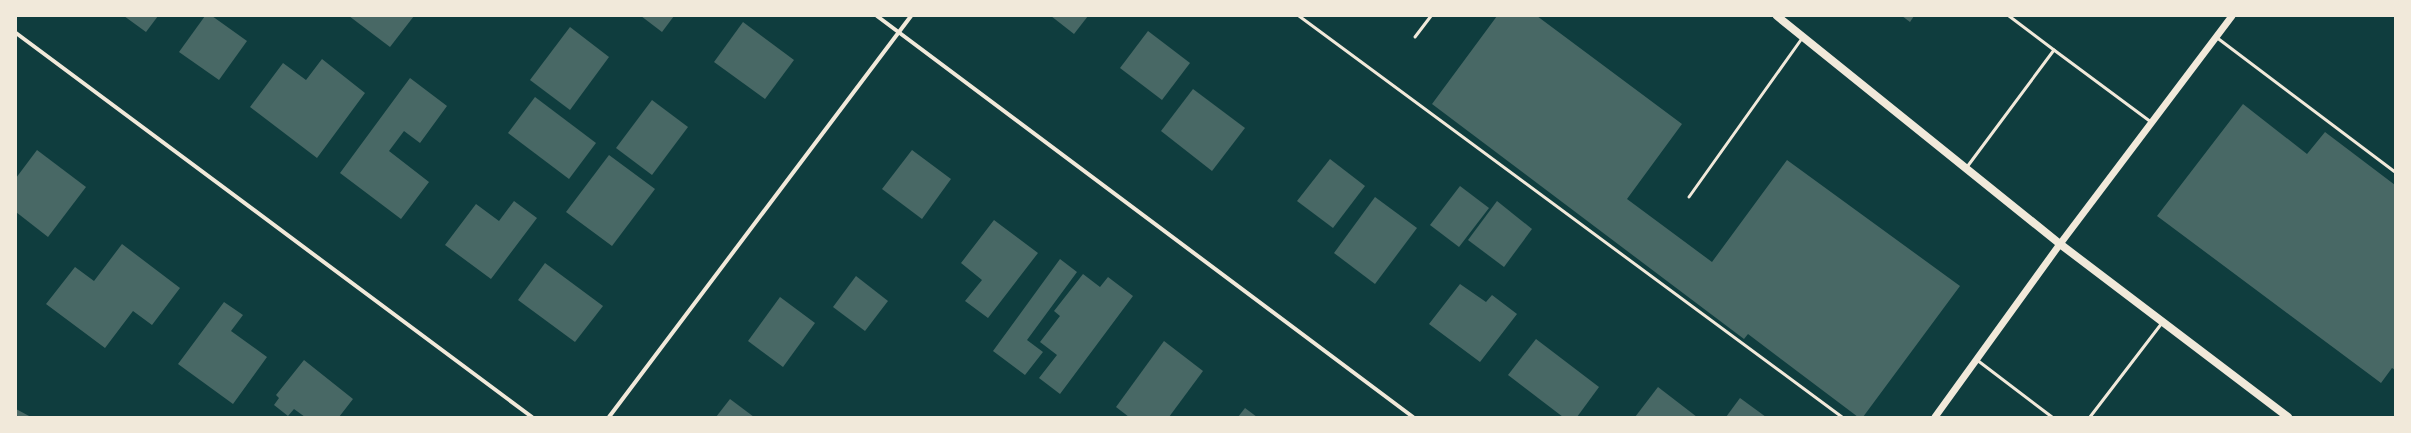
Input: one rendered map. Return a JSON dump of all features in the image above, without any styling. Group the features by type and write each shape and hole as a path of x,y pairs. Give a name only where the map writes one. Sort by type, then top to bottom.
{"main road":[{"path":"1777,16 2060,244 2288,417"}],"street":[{"path":"877,16 1413,417"},
{"path":"609,417 912,16"},
{"path":"1935,417 1975,359 2060,244 2232,16"},
{"path":"16,33 532,417"}],"lane":[{"path":"1299,16 1842,417"},
{"path":"1415,37 1431,16"},
{"path":"2009,16 2151,123"},
{"path":"1689,197 1803,37"},
{"path":"2216,37 2395,172"},
{"path":"1966,168 2054,50"},
{"path":"2090,417 2163,322"},
{"path":"1975,359 2052,417"}],"building":[{"path":"124,16 158,16 146,32"},
{"path":"205,16 212,16 247,41 219,80 179,52"},
{"path":"349,16 414,16 390,47"},
{"path":"641,16 674,16 662,32"},
{"path":"1051,16 1088,16 1074,34"},
{"path":"1497,16 1537,16 1682,124 1627,199 1712,262 1787,160 1960,286 1863,417 1858,417 1748,334 1744,339 1432,104"},
{"path":"1902,16 1914,16 1910,22"},
{"path":"743,22 794,60 765,99 714,62"},
{"path":"570,27 609,57 570,110 530,80"},
{"path":"1148,31 1190,63 1162,100 1120,68"},
{"path":"322,59 365,93 317,158 250,107 283,63 306,80"},
{"path":"410,78 447,106 420,143 404,131 389,151 429,182 401,219 340,173"},
{"path":"1193,89 1245,128 1212,171 1161,131"},
{"path":"535,97 596,143 569,179 508,133"},
{"path":"652,100 688,127 652,175 616,148"},
{"path":"2243,104 2307,154 2325,132 2395,185 2395,370 2392,368 2381,383 2157,216"},
{"path":"37,150 86,187 48,237 16,212 16,178"},
{"path":"912,150 951,179 922,219 882,189"},
{"path":"609,155 655,189 612,246 566,212"},
{"path":"1330,159 1365,186 1333,228 1297,201"},
{"path":"1460,186 1489,208 1459,247 1430,225"},
{"path":"1375,197 1417,228 1375,284 1334,253"},
{"path":"514,201 537,218 491,279 445,245 476,204 499,221"},
{"path":"1497,201 1532,229 1504,267 1468,240"},
{"path":"994,220 1038,253 988,318 965,301 982,280 961,263"},
{"path":"122,244 180,288 152,325 133,311 105,348 46,304 75,267 94,281"},
{"path":"1060,259 1077,272 1027,340 1043,352 1025,375 993,351"},
{"path":"545,263 603,306 575,342 518,300"},
{"path":"1083,274 1100,287 1108,277 1133,296 1060,394 1039,378 1057,355 1040,342 1060,316 1054,311"},
{"path":"856,276 888,301 865,331 833,307"},
{"path":"1460,284 1486,302 1492,295 1517,314 1480,362 1429,324"},
{"path":"780,297 815,323 783,367 748,341"},
{"path":"224,302 243,315 231,331 267,357 233,404 178,364"},
{"path":"1536,339 1599,387 1577,417 1563,417 1508,375"},
{"path":"1164,341 1203,371 1169,417 1129,417 1116,407"},
{"path":"304,360 353,399 339,417 305,417 294,409 288,416 274,405 279,398 276,395"},
{"path":"1658,387 1697,417 1635,417"},
{"path":"1740,398 1766,417 1726,417"},
{"path":"730,399 754,417 716,417"},
{"path":"1245,408 1257,417 1238,417"},
{"path":"16,409 31,417 16,417"}]}
